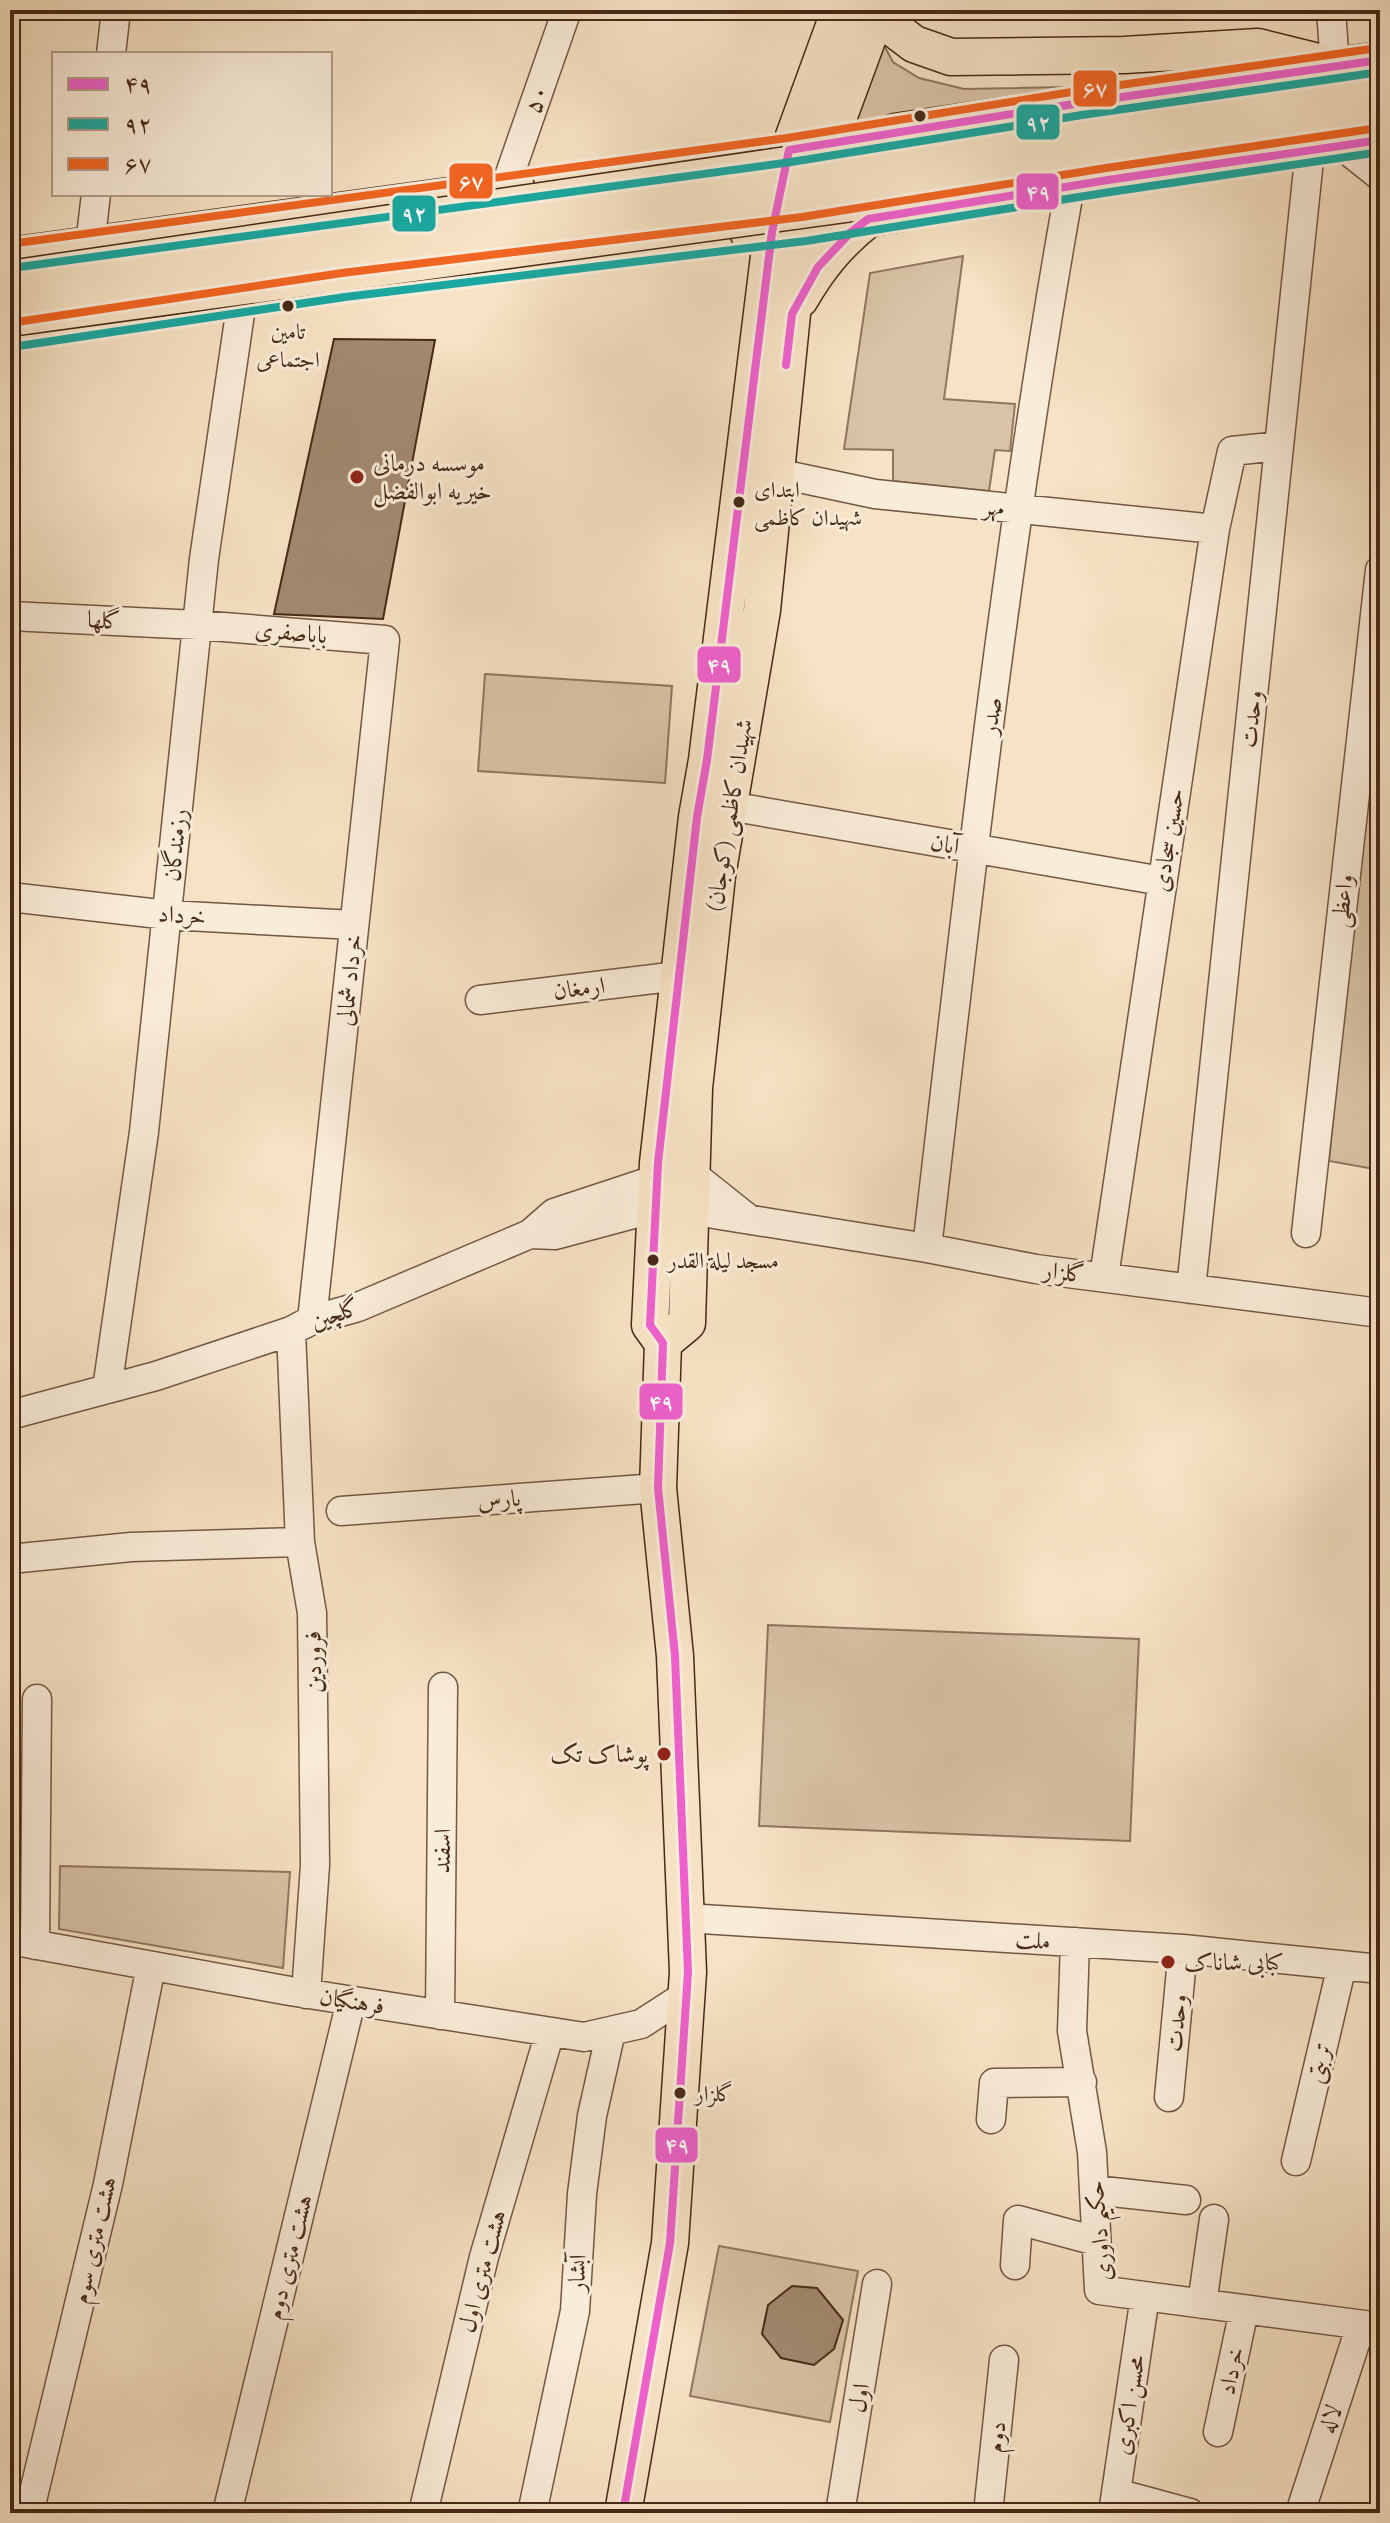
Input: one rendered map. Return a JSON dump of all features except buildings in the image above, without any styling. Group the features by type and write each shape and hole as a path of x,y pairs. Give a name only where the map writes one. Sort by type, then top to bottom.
{"highway":[{"path":"10,282 840,160 1380,87"},
{"path":"10,315 1380,128"}],"main road":[{"path":"788,230 789,150 840,10"},
{"path":"788,230 829,143 877,13 914,44 951,57 1124,55 1258,47 1335,66"},
{"path":"10,256 789,150 1380,60"},
{"path":"10,335 242,300 868,219 1380,140"},
{"path":"792,314 818,267 868,219"},
{"name":"شهیدان کاظمی (کوجان)","path":"673,1193 694,1088 717,876 762,610 792,314 788,230"},
{"name":"شهیدان کاظمی (کوجان)","path":"623,2513 670,2243 686,1995 686,1918 675,1656 658,1488 663,1343 687,1323 673,1193 678,976 697,817 788,230"}],"street":[{"path":"111,52 116,10"},
{"name":"۵۰","path":"505,188 567,10"},
{"path":"1331,10 1335,66"},
{"path":"1326,148 1380,176"},
{"name":"وحدت","path":"1191,1289 1279,446 1326,148"},
{"name":"صدر","path":"927,1248 973,850 1018,510 1070,186"},
{"path":"90,245 96,196"},
{"name":"رزمندگان","path":"107,1389 144,1132 204,559 242,300"},
{"name":"حسین سجادی","path":"1104,1277 1215,529 1232,451 1279,446"},
{"name":"مهر","path":"776,473 875,494 1215,529"},
{"name":"واعظی","path":"1306,1233 1380,570"},
{"name":"گلها","path":"10,616 198,625"},
{"name":"باباصفری","path":"198,625 385,640"},
{"name":"خرداد شمالی","path":"301,1326 354,925 385,640"},
{"name":"آبان","path":"729,806 1162,881"},
{"name":"خرداد","path":"10,897 168,915 354,925"},
{"name":"ارمغان","path":"480,1000 678,976"},
{"path":"673,1193 750,1221"},
{"name":"گلزار","path":"673,1193 750,1221 927,1248 1036,1269 1380,1313"},
{"name":"گلچین","path":"10,1415 156,1376 358,1307 530,1234 554,1213 673,1193"},
{"name":"فروردین","path":"301,1326 300,1542 312,1613 315,1865 306,1994"},
{"name":"پارس","path":"341,1511 658,1488"},
{"path":"10,1559 131,1547 300,1542"},
{"name":"اسفند","path":"440,2015 443,1687"},
{"path":"22,1942 37,1699"},
{"name":"ملت","path":"686,1918 1183,1949 1380,1969"},
{"name":"فرهنگیان","path":"22,1942 306,1994 584,2037 641,2024 686,1995"},
{"name":"حکیم داوری","path":"1075,1942 1072,2031 1092,2152 1099,2290 1370,2326"},
{"name":"وحدت","path":"1169,2097 1183,1949"},
{"name":"تربتی","path":"1296,2161 1342,1965"},
{"name":"هشت متری سوم","path":"29,2513 108,2184 151,1966"},
{"name":"هشت متری دوم","path":"227,2513 351,2001"},
{"name":"آبشار","path":"532,2513 575,2311 592,2116 611,2031"},
{"name":"هشت متری اول","path":"423,2513 484,2257 550,2032"},
{"path":"991,2119 994,2083 1082,2082"},
{"path":"1094,2190 1186,2200"},
{"path":"1202,2304 1214,2219"},
{"path":"1015,2265 1018,2220 1096,2241"},
{"name":"اول","path":"840,2513 877,2284"},
{"name":"محسن اکبری","path":"1114,2503 1145,2296"},
{"name":"خرداد","path":"1218,2432 1244,2310"},
{"name":"لاله","path":"1300,2513 1370,2326"},
{"name":"دوم","path":"988,2513 1004,2360"},
{"path":"1114,2503 1190,2513"}],"shaded area":[{"path":"880,38 893,62 919,78 964,89 1118,86 848,125"},
{"path":"963,256 944,399 1015,404 1010,451 995,450 989,491 893,481 893,450 844,449 870,273"},
{"path":"485,674 672,686 665,783 478,771"},
{"path":"1380,701 1380,1170 1329,1161 1352,926"},
{"path":"768,1625 1139,1639 1130,1841 759,1826"},
{"path":"60,1866 290,1872 283,1968 59,1929"},
{"path":"719,2246 858,2271 830,2422 690,2396"}],"transit line":[{"name":"۶۷","path":"10,244 787,138 1078,91 1378,48"},
{"name":"۴۹","path":"623,2513 670,2243 688,1972 675,1656 658,1488 663,1343 650,1325 658,1163 697,817 707,760 772,232 789,150 1080,103 1380,60"},
{"name":"۹۲","path":"12,268 791,162 1082,115 1380,72"},
{"name":"۶۷","path":"10,323 342,273 802,217 1378,128"},
{"name":"۴۹","path":"786,365 792,314 818,267 868,219 1380,140"},
{"name":"۹۲","path":"12,347 345,297 806,241 1380,152"}],"place":[{"name":"تامین اجتماعی","path":"288,306"},
{"name":"موسسه درمانی خیریه ابوالفضل","path":"357,477"},
{"name":"ابتدای شهیدان کاظمی","path":"739,502"},
{"name":"مسجد لیلة القدر","path":"653,1260"},
{"name":"پوشاک تک","path":"664,1754"},
{"name":"کبابی شاناک","path":"1168,1962"},
{"name":"گلزار","path":"680,2093"}]}
